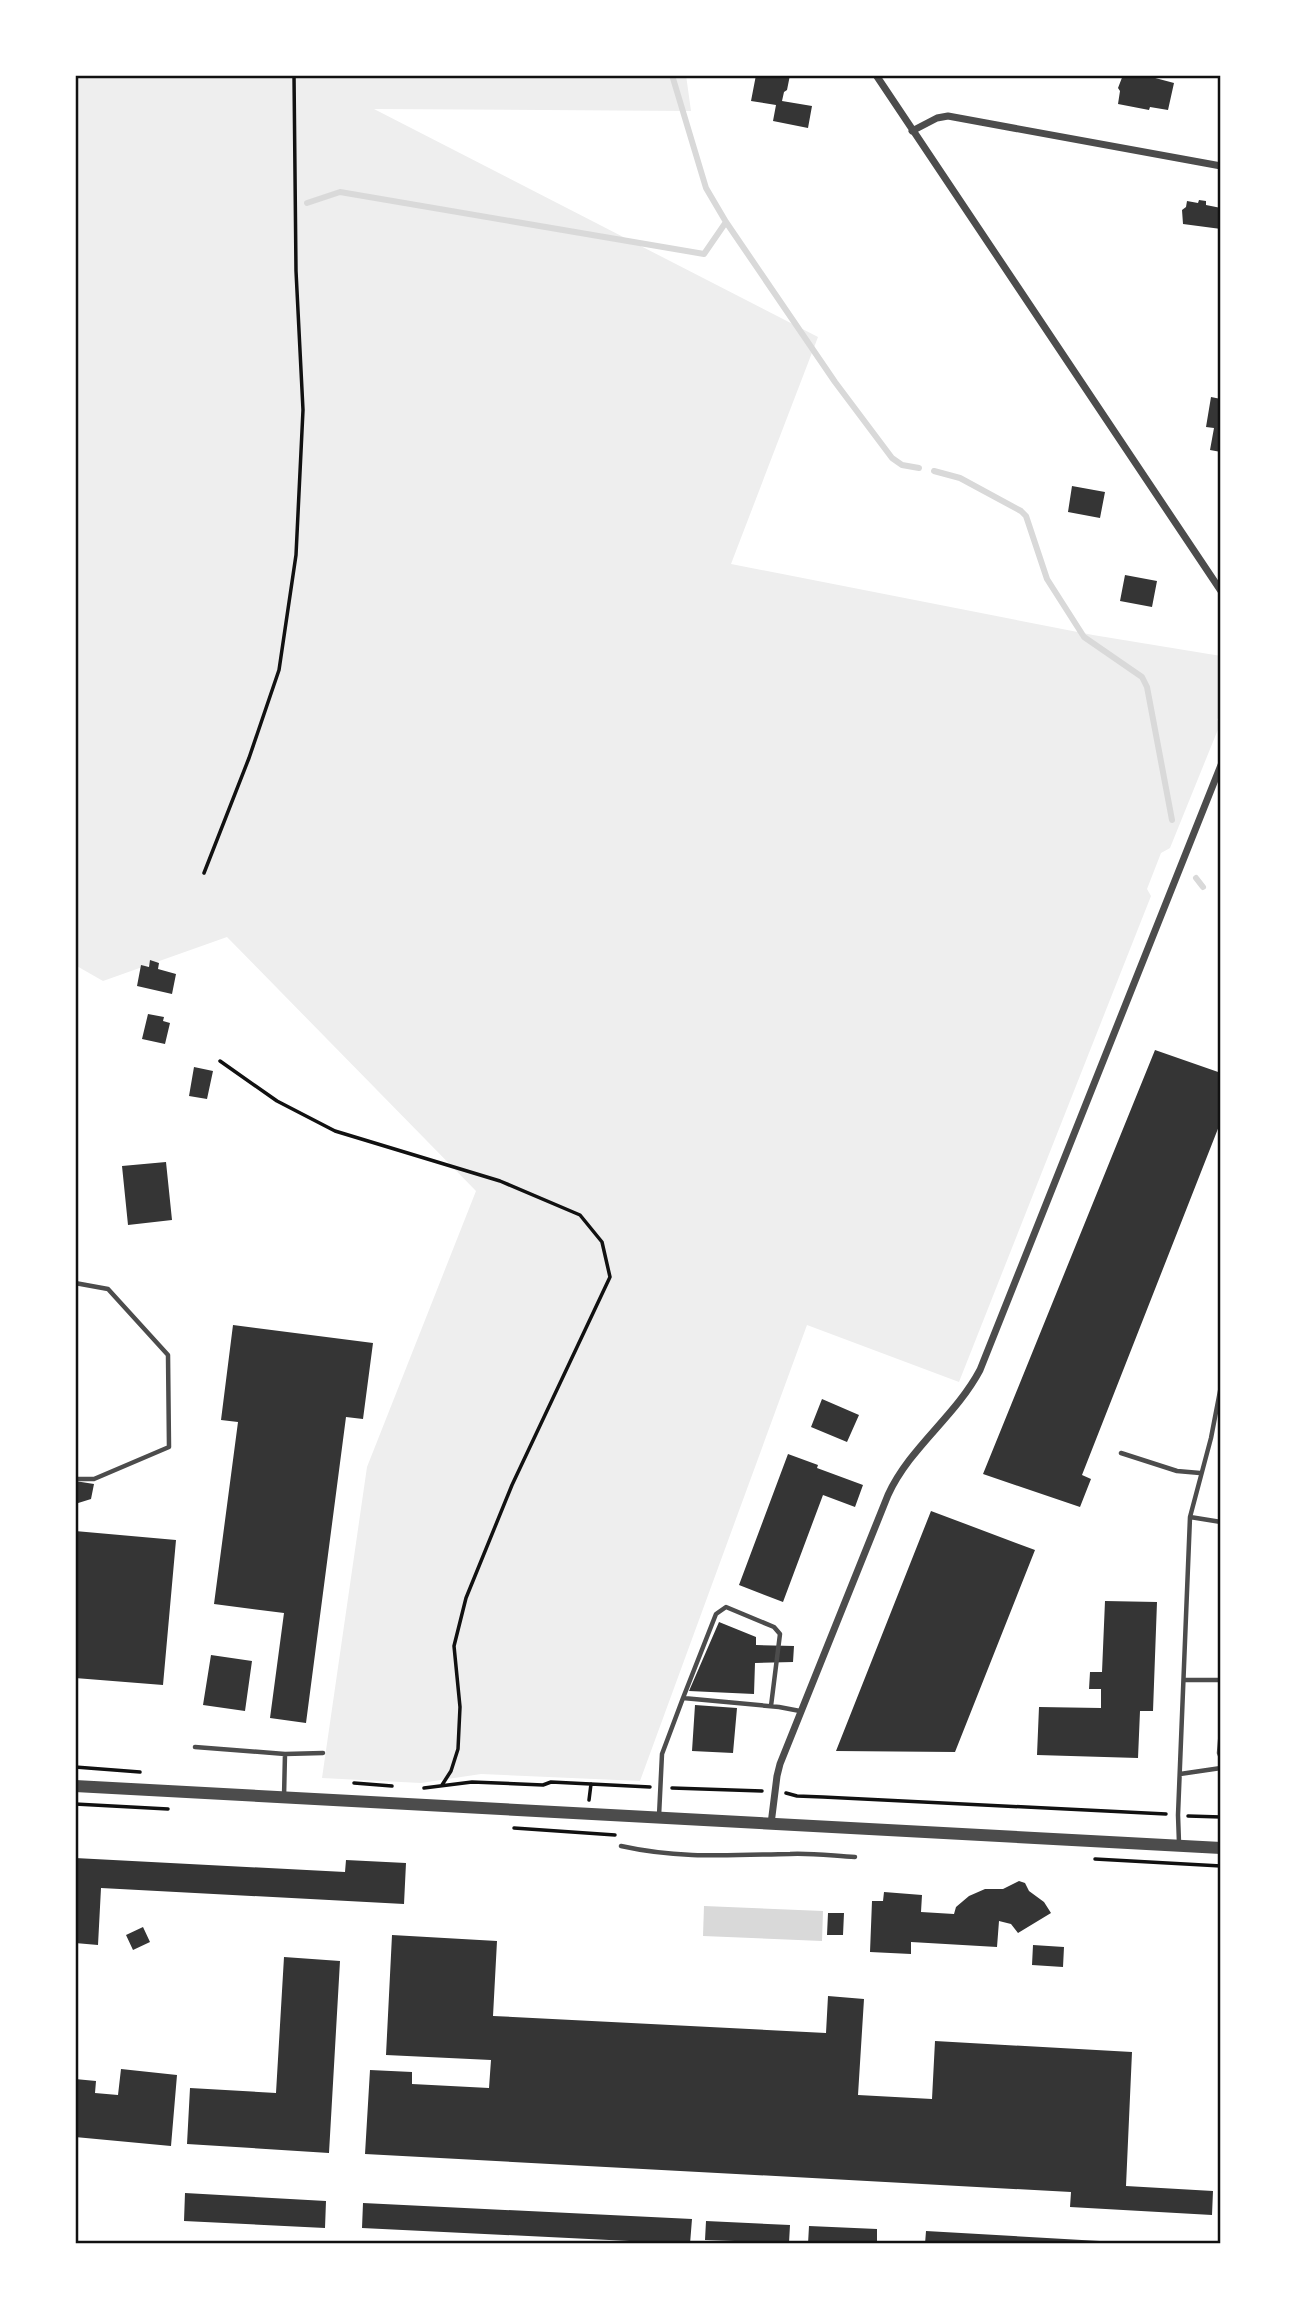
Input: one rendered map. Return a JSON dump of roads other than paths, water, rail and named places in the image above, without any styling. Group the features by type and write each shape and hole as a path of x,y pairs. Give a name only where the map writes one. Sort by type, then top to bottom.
{"street":[{"path":"876,75 1221,590"},
{"path":"912,131 937,118 948,116 1221,166"},
{"path":"771,1824 780,1764 893,1483 908,1461 969,1389 992,1343 1221,765"},
{"path":"75,1786 1221,1848"}],"lane":[{"path":"75,1283 108,1289 168,1355 169,1447 94,1479 75,1479"},
{"path":"1179,1846 1190,1517 1211,1438 1221,1386"},
{"path":"1121,1453 1177,1471 1200,1473"},
{"path":"1190,1517 1221,1522"},
{"path":"659,1818 662,1754 716,1614 726,1607 774,1627 780,1634 771,1706"},
{"path":"1184,1680 1221,1680"},
{"path":"683,1698 771,1706 801,1712"},
{"path":"1221,1730 1221,1758"},
{"path":"195,1746 285,1754 323,1753"},
{"path":"285,1754 285,1798"},
{"path":"1180,1774 1221,1768"},
{"path":"621,1846 651,1853 690,1856 793,1853 855,1857"}],"waterway":[{"path":"672,75 706,188 726,222 835,382 892,458 902,465 919,468"},
{"path":"307,203 340,192 704,254 726,222"},
{"path":"934,471 960,478 1021,511 1026,516 1047,579 1084,637 1142,677 1147,687 1172,820"},
{"path":"1196,878 1203,887"}]}
